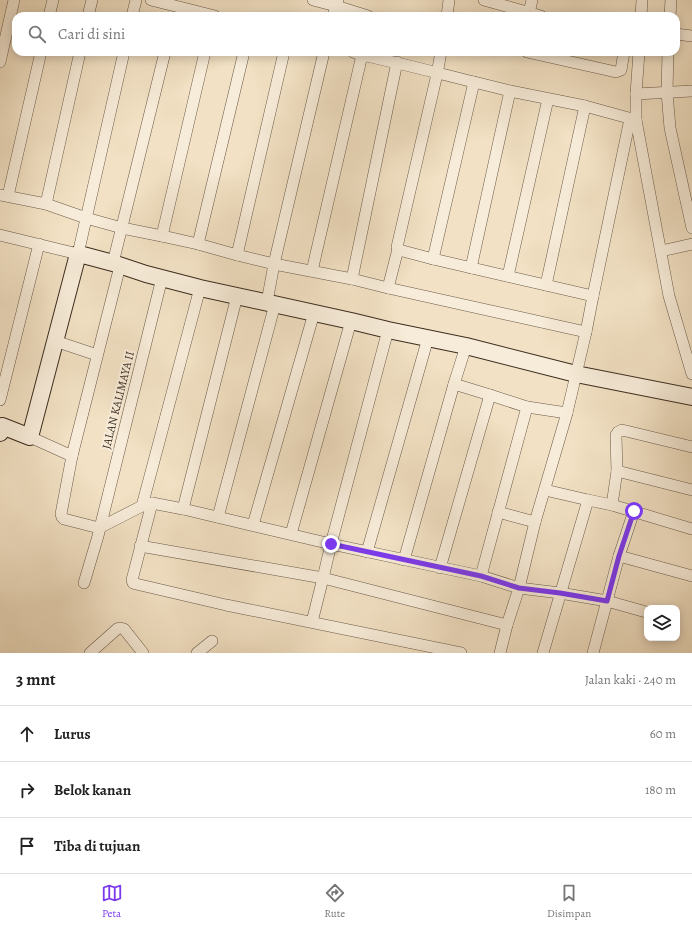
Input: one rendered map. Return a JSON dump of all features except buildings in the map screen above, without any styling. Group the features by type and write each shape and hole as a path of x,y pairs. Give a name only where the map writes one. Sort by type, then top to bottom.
{"street":[{"path":"0,62 14,0"},
{"path":"50,12 53,0"},
{"path":"89,12 92,0"},
{"path":"133,12 136,0"},
{"path":"151,0 175,11"},
{"path":"313,0 354,12"},
{"path":"448,12 449,0"},
{"path":"488,0 526,12"},
{"path":"529,12 532,0"},
{"path":"641,12 642,0"},
{"path":"670,12 671,0"},
{"path":"680,34 692,36"},
{"path":"40,56 4,196 46,204 86,218 122,228 198,244 274,264 352,279 586,332"},
{"path":"46,204 79,56"},
{"path":"30,437 78,254 123,56"},
{"path":"164,56 122,228 117,264 97,355 72,456 61,514 62,517 64,519 99,528 147,504 183,509 331,544 481,576 519,588 607,601 644,611"},
{"path":"162,236 204,56"},
{"path":"198,244 243,56"},
{"path":"236,255 283,56"},
{"path":"218,517 271,303 274,264 323,56"},
{"path":"312,271 356,56"},
{"path":"370,56 437,74 584,106 633,119"},
{"path":"388,288 440,56"},
{"path":"545,56 616,72 621,70 623,56"},
{"path":"500,653 566,413 586,332 633,119 639,56"},
{"path":"668,56 667,92 670,128 692,228"},
{"path":"352,279 397,62"},
{"path":"433,259 474,82"},
{"path":"471,268 510,91"},
{"path":"636,94 692,91"},
{"path":"508,276 548,99"},
{"path":"546,285 584,106"},
{"path":"633,119 664,250 669,296 692,374"},
{"path":"0,235 117,264 200,288 466,346 576,374 692,397"},
{"path":"0,400 39,244"},
{"path":"664,250 690,244"},
{"path":"398,249 433,259 593,296"},
{"name":"JALAN KALIMAYA II","path":"84,583 162,278"},
{"path":"200,288 147,504 140,546 132,580 133,583 226,605 461,653"},
{"path":"183,509 237,296"},
{"path":"253,525 314,313"},
{"path":"291,534 351,321"},
{"path":"312,622 331,544 388,330"},
{"path":"367,552 428,338"},
{"path":"55,341 97,355"},
{"path":"404,560 466,346"},
{"path":"454,384 527,407 566,413"},
{"path":"440,568 490,395"},
{"path":"481,576 527,407"},
{"path":"1,428 30,437 72,456"},
{"path":"612,505 617,471 616,435 618,432 622,430 692,448"},
{"path":"617,471 692,490"},
{"path":"545,490 612,505 692,529"},
{"path":"543,653 588,500"},
{"path":"593,653 619,556 634,511"},
{"path":"498,512 536,522"},
{"path":"140,546 323,578 507,625"},
{"path":"619,556 692,576"},
{"path":"90,653 120,628 124,628 143,653"},
{"path":"197,653 212,641"}],"route":[{"path":"331,544 481,576 519,588 607,601 619,556 634,511"}]}
